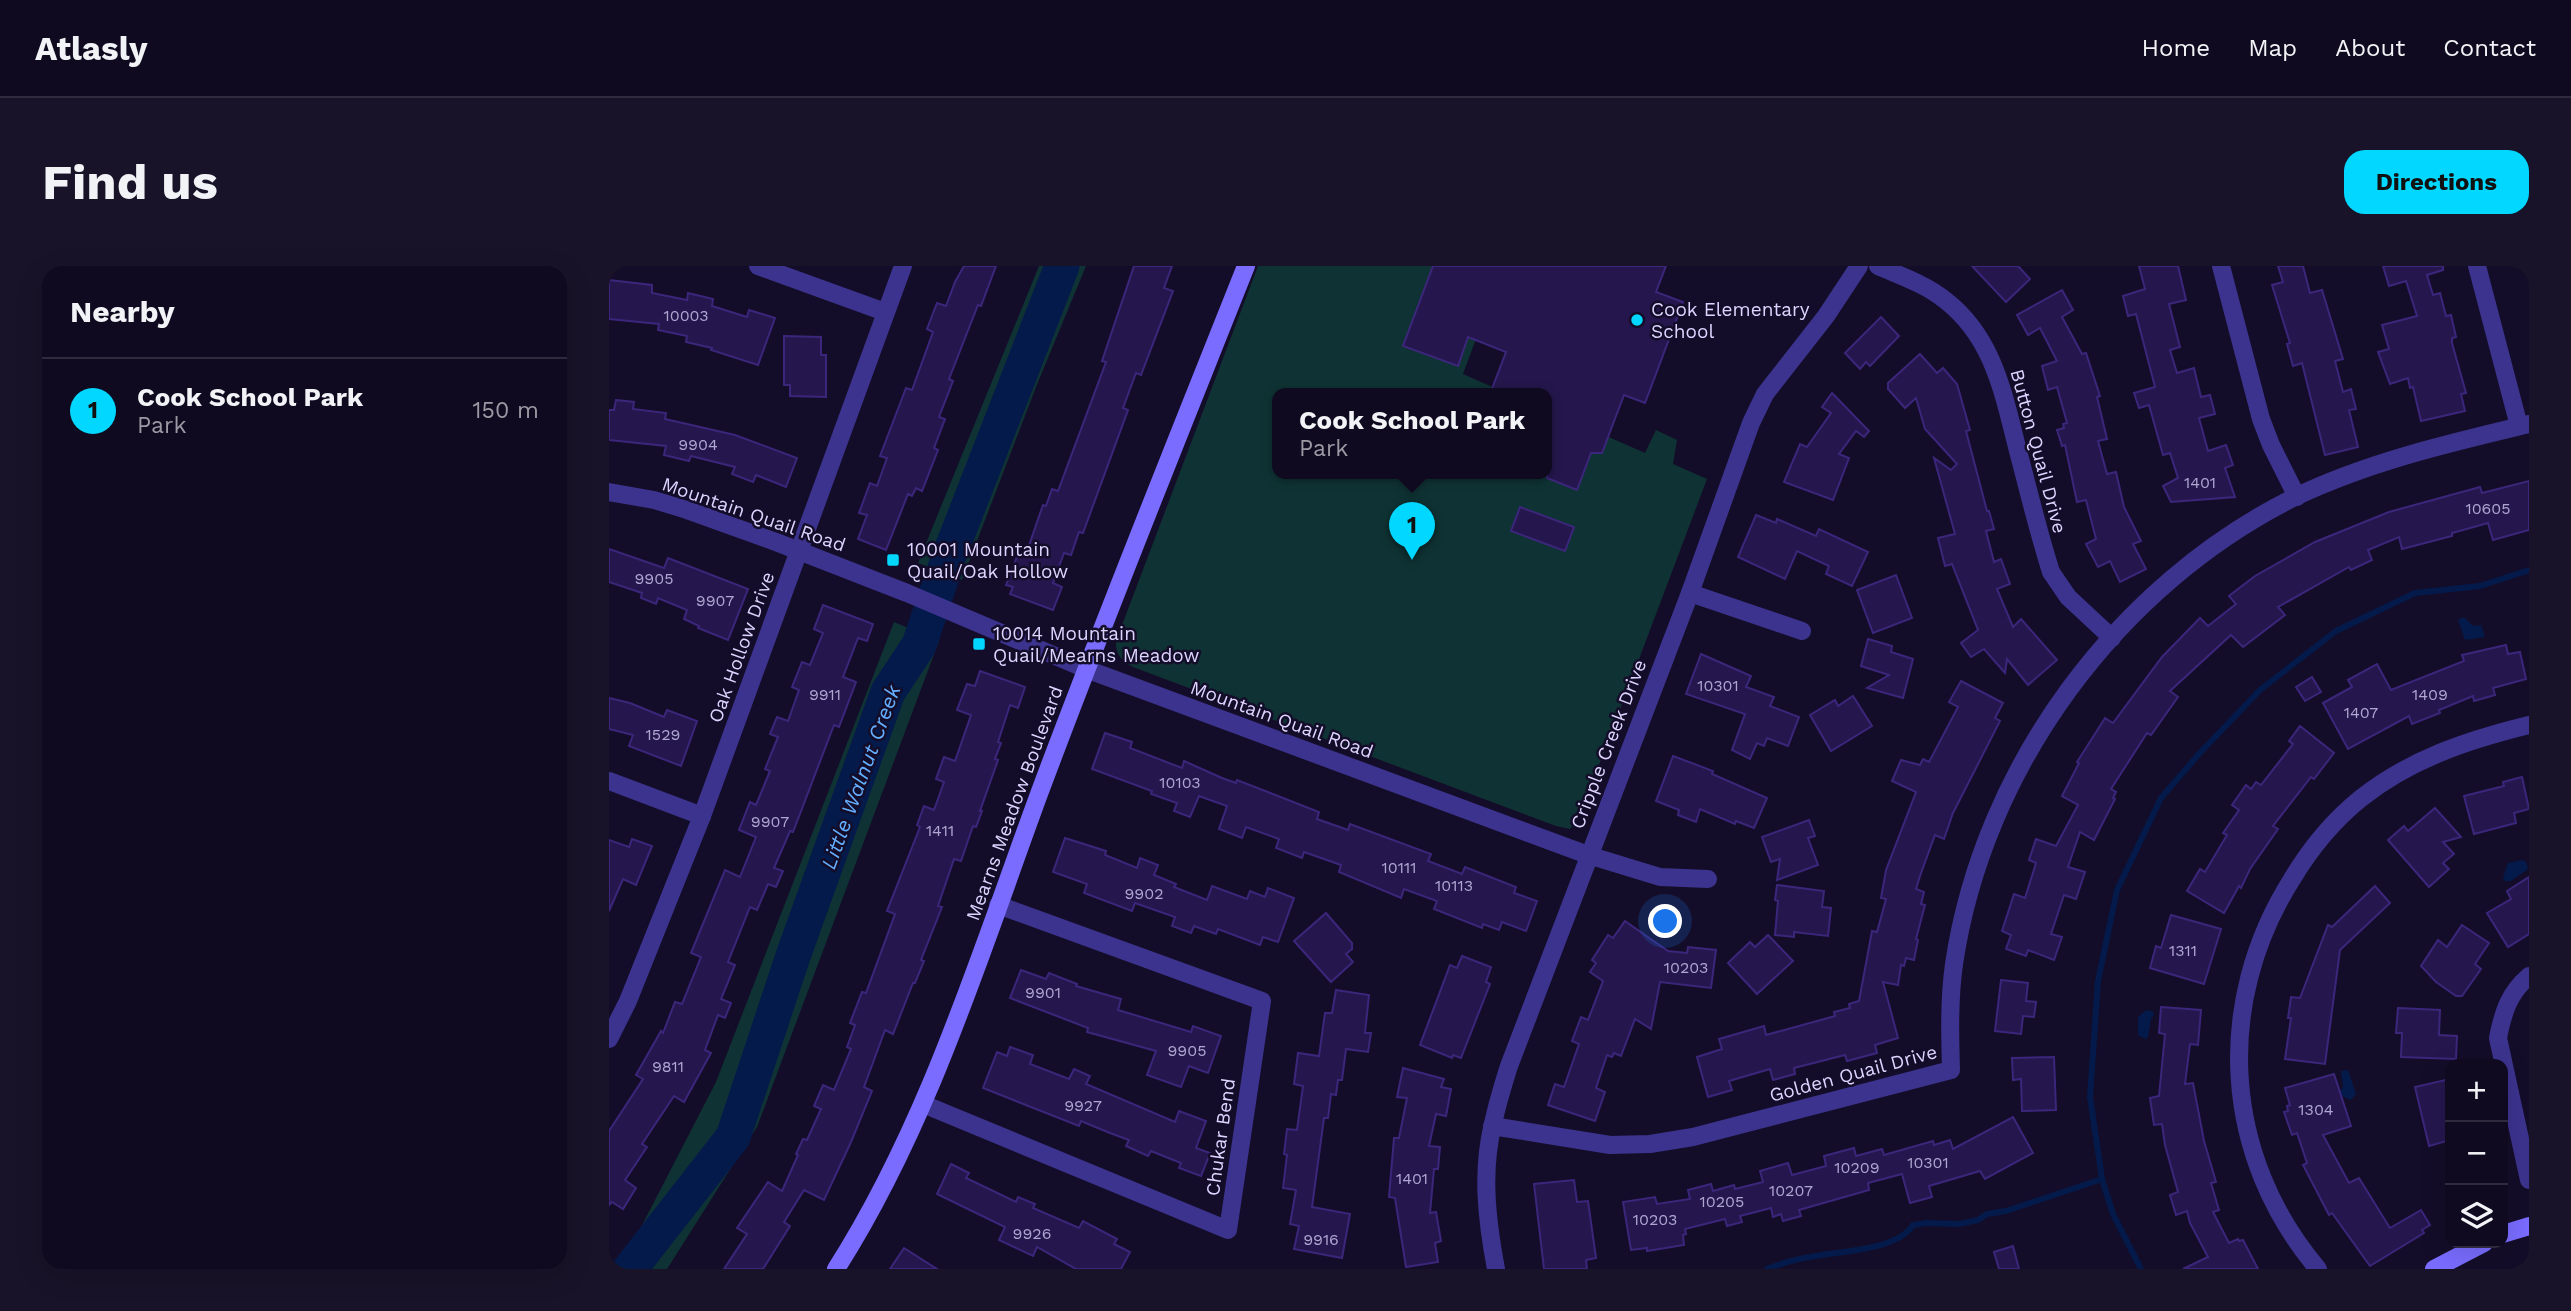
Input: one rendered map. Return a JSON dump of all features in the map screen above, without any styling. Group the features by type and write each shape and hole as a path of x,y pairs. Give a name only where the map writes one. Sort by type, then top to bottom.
{"street":[{"path":"758,266 885,312"},
{"name":"Oak Hollow Drive","path":"609,1038 628,1000 702,816 903,266"},
{"name":"Mearns Meadow Boulevard","path":"836,1269 860,1230 923,1104 1086,669 1246,266"},
{"name":"Cripple Creek Drive","path":"1496,1269 1488,1226 1486,1177 1492,1126 1509,1066 1690,593 1751,423 1765,394 1826,316 1859,266"},
{"name":"Button Quail Drive","path":"1878,266 1928,288 1946,300 1983,342 2000,380 2051,572 2068,597 2112,638"},
{"path":"2221,266 2261,419 2297,496"},
{"path":"2477,266 2524,425"},
{"name":"Golden Quail Drive","path":"1492,1126 1598,1144 1650,1144 1693,1138 1951,1070 1950,1012 1954,965 1975,872 1994,822 2035,742 2059,704 2112,638 2171,577 2227,537 2297,496 2381,461 2524,425"},
{"name":"Mountain Quail Road","path":"609,492 654,500 687,510 798,551 907,593 1086,669 1588,855 1660,877 1708,878"},
{"path":"1690,593 1802,631"},
{"path":"2318,1269 2274,1206 2259,1172 2242,1107 2238,1064 2242,1006 2266,924 2311,851 2360,799 2408,767 2432,755 2473,739 2529,725"},
{"path":"609,781 702,816"},
{"name":"Chukar Bend","path":"923,1104 1228,1230 1262,1001 998,905"},
{"path":"2529,976 2509,999 2502,1015 2498,1038 2529,1180"},
{"path":"2508,1232 2529,1226"},
{"path":"2434,1269 2474,1248"}],"green space":[{"path":"1039,266 1086,266 962,580 918,563"},
{"path":"1258,266 1503,266 1463,374 1494,388 1272,388 1272,479 1552,479 1552,412 1645,453 1656,430 1677,440 1673,464 1707,479 1579,818 1570,829 1133,667 1118,653 1116,641"},
{"path":"894,622 939,641 757,1127 667,1269 611,1269 637,1235 716,1082"}],"water":[{"path":"2464,617 2473,626 2481,625 2485,637 2465,640 2458,620"},
{"path":"2522,860 2526,862 2528,869 2511,881 2505,881 2503,878 2508,863"},
{"path":"2146,1010 2154,1012 2148,1037 2145,1039 2138,1035 2138,1017"},
{"path":"2348,1070 2356,1094 2351,1100 2342,1096 2340,1091 2343,1087 2341,1071"}],"building":[{"path":"964,266 996,266 949,379 953,381 939,417 945,419 934,448 938,450 922,491 916,488 912,496 908,494 886,550 858,539 867,515 859,513 870,483 877,486 887,458 880,456 906,388 912,390 933,332 927,329 937,303 946,306"},
{"path":"1134,266 1172,266 1164,288 1173,291 1141,375 1136,373 1123,408 1128,410 1083,533 1079,532 1071,555 1064,553 1053,583 1062,587 1053,610 1010,594 1013,587 1006,585 1018,554 1024,556 1027,551 1043,505 1046,506 1052,489 1058,491 1106,362 1102,361"},
{"path":"1433,266 1666,266 1656,292 1683,302 1645,403 1624,395 1602,453 1591,453 1577,490 1550,479 1552,479 1552,388 1492,388 1506,352 1468,337 1458,366 1403,346"},
{"path":"1972,266 2018,266 2030,279 2006,302"},
{"path":"2139,266 2178,266 2186,300 2169,304 2180,347 2170,350 2177,373 2194,368 2201,397 2210,395 2215,414 2199,418 2208,451 2226,445 2233,465 2225,468 2235,497 2171,502 2163,486 2178,478 2170,453 2163,455 2149,405 2139,408 2134,393 2155,387 2136,314 2128,316 2123,296 2145,289"},
{"path":"2278,266 2303,266 2310,293 2322,290 2343,359 2335,361 2343,392 2351,389 2356,409 2349,410 2358,447 2325,455 2302,363 2293,366 2287,344 2290,343 2272,285 2283,282"},
{"path":"2383,266 2443,266 2443,270 2427,275 2433,295 2440,293 2446,316 2451,315 2456,337 2452,338 2452,343 2466,393 2461,394 2465,411 2421,421 2413,387 2410,388 2408,378 2390,384 2378,352 2389,349 2382,325 2417,316 2406,281 2389,286"},
{"path":"609,280 652,285 652,293 687,300 688,293 713,299 712,306 747,317 749,310 775,318 758,365 711,350 712,348 686,342 687,336 658,330 659,324 609,319"},
{"path":"2062,290 2073,310 2062,317 2082,354 2086,353 2100,396 2097,397 2107,439 2098,441 2107,474 2116,472 2124,507 2141,541 2133,544 2146,569 2120,582 2110,561 2098,567 2086,544 2096,539 2086,500 2077,502 2065,445 2062,446 2057,430 2064,428 2063,424 2067,423 2057,387 2048,390 2042,366 2057,361 2040,328 2028,335 2017,315"},
{"path":"1881,317 1899,336 1870,366 1866,362 1860,369 1845,353"},
{"path":"784,336 821,337 821,355 826,355 826,397 790,396 790,385 784,385"},
{"path":"1920,354 1937,373 1943,368 1957,384 1970,430 1966,431 1994,529 1986,531 1994,562 2001,559 2010,584 1997,589 2013,627 2021,619 2057,660 2028,685 2007,659 2005,673 1984,649 1971,657 1961,643 1978,630 1952,564 1945,566 1938,538 1955,534 1934,458 1951,470 1957,464 1925,429 1916,398 1905,408 1888,389 1888,383"},
{"path":"1832,393 1869,431 1864,437 1856,431 1839,454 1849,458 1833,500 1784,482 1800,444 1807,447 1831,413 1822,407"},
{"path":"616,400 634,402 633,409 666,413 665,419 735,435 797,458 786,487 756,475 753,482 732,474 735,467 691,456 689,461 664,455 666,446 609,440 609,410 614,410"},
{"path":"2529,481 2529,530 2493,540 2488,523 2402,549 2399,537 2368,550 2372,560 2351,570 2349,567 2278,607 2285,615 2243,647 2231,635 2170,691 2178,697 2151,735 2147,733 2111,789 2116,792 2113,798 2115,799 2094,840 2080,832 2068,867 2085,872 2076,899 2064,895 2051,934 2062,937 2054,960 2028,950 2026,956 2006,949 2011,935 2002,931 2014,894 2025,898 2036,863 2029,860 2036,839 2056,846 2078,805 2062,796 2079,763 2077,762 2105,718 2113,723 2162,657 2200,618 2208,626 2236,604 2229,596 2255,576 2315,542 2389,512 2480,487 2482,493"},
{"path":"1520,507 1574,527 1565,551 1511,531"},
{"path":"1756,515 1776,523 1777,519 1816,536 1819,529 1868,552 1852,586 1826,574 1829,566 1797,551 1785,579 1738,557"},
{"path":"609,549 664,568 668,558 748,589 728,640 684,619 687,610 658,598 656,604 641,598 642,593 609,582"},
{"path":"1896,575 1912,618 1873,633 1857,590"},
{"path":"823,605 873,624 867,641 858,638 843,677 856,682 839,727 834,725 793,832 790,831 774,868 783,871 776,887 768,884 757,910 750,907 728,962 735,965 721,999 731,1003 725,1018 718,1015 705,1050 711,1053 684,1102 674,1096 642,1144 647,1147 625,1180 636,1188 623,1209 612,1202 609,1205 609,1131 643,1079 636,1075 661,1031 663,1033 675,1002 682,1004 701,957 691,953 725,870 740,877 756,837 739,830 750,802 756,805 770,771 765,769 778,737 770,734 777,717 788,721 799,690 792,687 802,662 810,665 823,633 814,629"},
{"path":"1868,639 1892,646 1891,652 1913,659 1903,698 1867,688 1889,675 1861,666"},
{"path":"2506,645 2508,654 2520,652 2526,679 2493,688 2495,695 2474,701 2473,696 2412,724 2409,716 2348,749 2323,703 2352,687 2348,680 2377,664 2391,690 2464,661 2462,655"},
{"path":"1701,654 1751,676 1746,687 1774,697 1770,706 1799,717 1788,746 1767,738 1764,746 1757,743 1750,759 1732,750 1745,714 1686,694"},
{"path":"980,671 1025,687 1018,708 1010,705 998,742 1001,743 995,759 998,760 982,811 976,827 973,826 961,861 954,859 938,906 942,907 921,960 924,961 893,1034 885,1030 864,1087 872,1091 851,1142 824,1200 804,1190 784,1222 790,1226 763,1269 724,1269 747,1234 737,1228 768,1182 782,1191 803,1139 807,1140 821,1109 814,1106 823,1085 834,1090 851,1049 847,1047 855,1025 850,1023 862,992 866,993 895,914 887,911 920,827 917,825 924,806 934,810 944,782 936,779 944,757 955,761 971,715 957,710 967,684 975,686"},
{"path":"2312,677 2321,692 2305,701 2296,687"},
{"path":"1961,681 2003,703 1995,718 2000,721 1953,813 1944,839 1935,835 1921,873 1916,889 1924,892 1921,904 1925,905 1916,939 1914,960 1906,958 1904,966 1901,965 1898,985 1883,982 1898,1038 1875,1045 1877,1053 1847,1061 1845,1055 1794,1068 1795,1074 1773,1080 1770,1069 1729,1081 1732,1090 1708,1097 1697,1057 1722,1049 1719,1039 1764,1026 1766,1035 1835,1016 1834,1012 1850,1008 1849,1004 1859,1001 1872,931 1877,932 1886,899 1881,898 1886,870 1916,792 1892,781 1901,760 1920,765 1923,759 1929,762 1958,707 1949,702"},
{"path":"1853,696 1872,726 1831,751 1810,715 1835,700 1838,706"},
{"path":"609,698 630,703 664,717 667,710 697,721 681,766 629,746 633,735 609,729"},
{"path":"2300,726 2334,753 2314,779 2311,777 2273,826 2278,829 2224,913 2187,891 2200,869 2205,872 2227,835 2223,833 2239,810 2232,805 2246,785 2251,789 2256,782 2261,785 2293,744 2289,741"},
{"path":"1105,733 1132,742 1130,748 1182,768 1184,761 1222,778 1236,783 1237,780 1319,812 1317,819 1348,830 1350,824 1431,854 1428,861 1462,874 1465,867 1516,887 1514,893 1537,901 1526,931 1502,922 1499,930 1483,924 1482,928 1434,909 1437,901 1404,889 1401,898 1339,872 1341,865 1304,852 1302,858 1276,848 1279,839 1246,827 1242,838 1219,829 1227,806 1199,796 1190,817 1174,811 1177,803 1092,769"},
{"path":"1673,756 1713,771 1712,774 1767,798 1754,828 1736,821 1735,824 1700,809 1696,822 1678,815 1679,810 1656,801"},
{"path":"2522,777 2529,809 2514,813 2516,823 2474,834 2464,796 2504,786 2503,782"},
{"path":"2435,808 2461,837 2443,842 2454,854 2443,863 2449,869 2429,887 2388,840 2404,826 2408,831"},
{"path":"1809,820 1815,836 1808,838 1818,865 1777,880 1780,859 1771,862 1762,837"},
{"path":"1065,838 1106,851 1105,855 1137,868 1140,858 1158,865 1154,875 1176,884 1174,887 1207,900 1212,886 1247,899 1250,891 1265,897 1268,888 1294,898 1278,942 1263,937 1260,945 1218,929 1216,934 1194,926 1191,933 1172,926 1175,917 1135,903 1132,911 1084,893 1087,884 1053,872"},
{"path":"632,839 652,846 636,885 623,879 609,911 609,840 629,847"},
{"path":"2529,877 2529,934 2508,947 2487,913 2511,899 2507,891"},
{"path":"1777,885 1824,891 1822,907 1831,908 1828,936 1794,932 1794,937 1775,935"},
{"path":"2375,886 2390,903 2340,950 2325,1064 2285,1059 2291,997 2300,998 2328,925 2332,927"},
{"path":"1326,913 1352,943 1352,949 1346,954 1353,962 1331,982 1294,941"},
{"path":"2171,915 2221,929 2204,984 2150,968 2156,946 2161,948"},
{"path":"1625,921 1668,951 1687,953 1688,947 1716,950 1711,988 1660,982 1651,1029 1635,1019 1621,1056 1614,1053 1612,1057 1607,1055 1596,1088 1605,1092 1595,1121 1548,1105 1555,1084 1564,1087 1579,1044 1572,1041 1581,1017 1588,1020 1603,981 1590,972 1596,963 1592,960 1608,935 1613,938"},
{"path":"2462,925 2489,943 2475,964 2481,969 2462,996 2456,996 2436,982 2421,966 2438,940 2447,947"},
{"path":"1768,935 1793,961 1757,994 1728,963 1750,942 1755,947"},
{"path":"1462,956 1491,967 1486,982 1490,984 1461,1058 1453,1055 1452,1058 1420,1045 1450,965 1457,968"},
{"path":"1021,970 1046,979 1049,973 1077,984 1076,986 1121,999 1118,1010 1191,1032 1193,1026 1221,1036 1208,1073 1189,1066 1181,1087 1147,1075 1156,1051 1087,1032 1088,1028 1010,998"},
{"path":"2001,980 2028,983 2026,1001 2036,1002 2034,1017 2023,1016 2021,1034 1995,1031"},
{"path":"1336,990 1369,995 1365,1033 1371,1033 1368,1052 1346,1049 1342,1080 1338,1080 1336,1095 1331,1094 1328,1118 1324,1118 1312,1207 1350,1214 1342,1258 1294,1249 1299,1226 1290,1224 1296,1190 1283,1188 1287,1129 1297,1130 1303,1086 1294,1084 1298,1053 1319,1056 1325,1013 1332,1013"},
{"path":"2161,1007 2201,1010 2198,1045 2190,1044 2185,1084 2193,1083 2204,1141 2216,1182 2211,1183 2219,1210 2213,1212 2229,1243 2243,1240 2258,1269 2183,1269 2208,1257 2190,1223 2187,1211 2176,1215 2170,1195 2178,1192 2162,1124 2154,1125 2150,1098 2159,1096 2165,1034 2159,1033"},
{"path":"2398,1008 2440,1010 2439,1035 2457,1036 2456,1059 2401,1057 2402,1033 2396,1033"},
{"path":"1010,1047 1033,1055 1030,1064 1069,1079 1074,1069 1090,1076 1086,1084 1175,1122 1179,1111 1206,1121 1196,1148 1210,1153 1201,1176 1179,1168 1181,1163 1151,1151 1148,1156 1126,1146 1129,1140 1081,1121 1079,1126 983,1088 997,1052 1007,1056"},
{"path":"2054,1057 2056,1110 2022,1111 2021,1079 2013,1080 2012,1058"},
{"path":"1403,1068 1444,1079 1441,1087 1451,1089 1446,1116 1436,1114 1429,1146 1440,1147 1438,1169 1434,1169 1430,1213 1436,1212 1441,1241 1435,1243 1438,1262 1406,1267 1395,1198 1389,1197 1394,1138 1399,1138 1407,1098 1397,1097"},
{"path":"2334,1074 2351,1126 2323,1135 2349,1183 2359,1178 2390,1228 2421,1210 2430,1225 2422,1230 2424,1233 2370,1266 2332,1213 2329,1215 2303,1165 2307,1163 2297,1133 2292,1135 2284,1112 2288,1111 2287,1106 2290,1105 2285,1088"},
{"path":"2445,1080 2445,1141 2429,1146 2415,1087"},
{"path":"2013,1117 2033,1153 1985,1179 1980,1171 1929,1186 1932,1197 1910,1203 1902,1174 1868,1183 1869,1190 1799,1210 1801,1216 1783,1221 1781,1214 1773,1217 1771,1208 1740,1216 1742,1222 1727,1226 1725,1219 1685,1229 1684,1245 1647,1251 1647,1248 1631,1250 1623,1202 1655,1197 1657,1204 1690,1199 1688,1190 1711,1184 1713,1191 1734,1185 1735,1189 1763,1182 1760,1171 1788,1163 1792,1175 1826,1166 1824,1156 1854,1148 1856,1156 1882,1149 1884,1155 1933,1141 1934,1145 1950,1140 1953,1149"},
{"path":"951,1164 969,1173 966,1178 1016,1202 1018,1197 1035,1204 1033,1208 1079,1228 1083,1221 1117,1239 1114,1244 1130,1252 1121,1269 1076,1269 1037,1247 1033,1256 999,1240 1005,1227 937,1194"},
{"path":"1574,1180 1577,1202 1588,1201 1596,1258 1586,1260 1587,1269 1544,1269 1534,1184"},
{"path":"2013,1246 2019,1269 1999,1269 1994,1252"},
{"path":"904,1248 937,1269 890,1269"}],"waterway":[{"name":"Little Walnut Creek","path":"630,1269 733,1137 793,956 888,692 919,645 949,556 1062,266"},
{"path":"2141,1269 2113,1214 2102,1179 2090,1097 2098,981 2117,890 2161,798 2260,690 2336,631 2415,593 2480,586 2529,570"},
{"path":"1767,1269 1799,1259 1880,1245 1905,1234 1913,1225 1959,1224 1978,1220 1987,1214 2006,1211 2102,1179"}],"place":[{"name":"Cook Elementary School","path":"1637,320"},
{"name":"10001 Mountain Quail/Oak Hollow","path":"893,560"},
{"name":"Cook School Park","path":"1412,560"},
{"name":"10014 Mountain Quail/Mearns Meadow","path":"979,644"}]}
